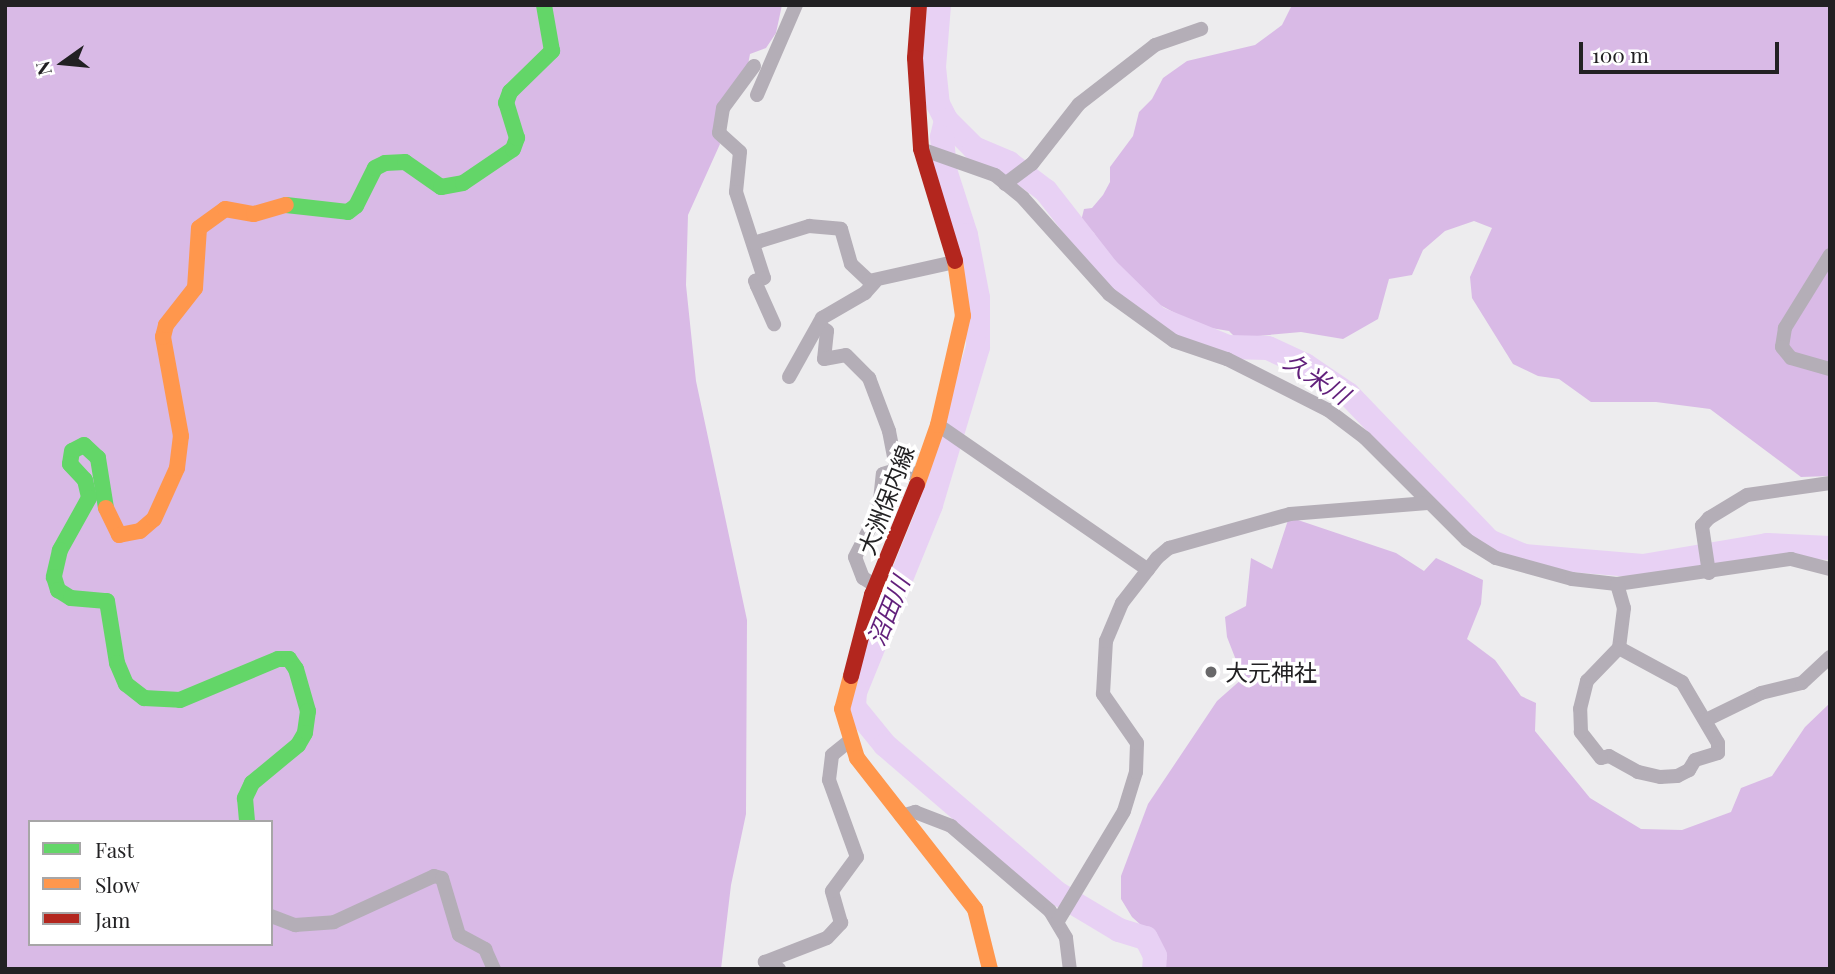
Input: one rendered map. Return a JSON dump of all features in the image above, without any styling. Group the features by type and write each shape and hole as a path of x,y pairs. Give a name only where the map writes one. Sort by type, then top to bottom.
{"street":[{"path":"247,820 245,798 252,783 298,746 305,733 308,711 296,669 289,659 278,659 180,700 144,698 126,684 117,663 107,601 71,598 58,590 54,577 60,550 89,498 85,480 69,464 72,451 84,445 98,458 108,519 119,535 140,531 154,519 175,475 181,436 163,337 166,325 195,288 199,228 205,220 225,209 254,214 292,204 348,212 356,206 375,168 385,163 405,162 441,187 463,183 480,167 513,149 517,138 506,103 510,92 552,51 544,5"},
{"path":"757,95 796,5"},
{"name":"大洲保内線","path":"919,5 915,58 925,150 955,262 963,316 941,427 876,586 846,684 842,709 849,741 901,816 975,909 989,969"},
{"path":"1005,184 1032,164 1079,104 1155,45 1201,29"},
{"path":"754,65 729,96 719,133 740,152 736,192 764,278 755,281 774,324"},
{"path":"925,150 957,160 1005,184 1110,294 1174,341 1227,359 1328,410 1365,438 1467,540 1496,558 1572,579 1618,584 1791,559 1830,569"},
{"path":"754,243 809,226 841,229 851,264 859,276 875,282"},
{"path":"1830,254 1785,328 1782,347 1791,358 1830,369"},
{"path":"789,377 825,316 865,293 875,282 955,262"},
{"path":"819,325 827,331 824,359 846,355 869,378 898,469"},
{"path":"941,427 1148,570"},
{"path":"876,586 863,578 855,557 879,510 883,474 898,469 920,476"},
{"path":"1708,570 1702,526 1709,518 1746,495 1830,483"},
{"path":"1062,918 1124,811 1139,759 1130,728 1103,694 1106,641 1122,603 1148,570 1169,548 1290,514 1428,503"},
{"path":"1618,584 1624,608 1619,648 1587,681 1580,709 1581,732 1601,758 1609,756 1638,772 1677,775 1689,770 1695,760 1718,753 1718,743 1682,682 1619,648"},
{"path":"1706,720 1761,693 1802,683 1830,657"},
{"path":"779,969 765,962 827,938 841,923 832,891 857,857 829,779 831,755 849,741"},
{"path":"901,816 915,812 951,825 1062,918 1070,969"},
{"path":"273,917 295,925 334,922 434,876 442,878 459,935 485,949 494,969"}],"shaded area":[{"path":"5,5 782,5 776,33 766,48 750,54 747,70 713,127 720,144 688,215 686,285 696,381 747,620 746,814 731,885 721,969 5,969"},
{"path":"1292,5 1830,5 1830,476 1801,477 1710,409 1656,402 1591,402 1559,379 1538,376 1513,364 1472,298 1470,277 1492,228 1474,221 1445,231 1423,250 1412,275 1389,279 1378,319 1343,339 1301,332 1236,338 1229,331 1199,326 1136,292 1114,271 1094,233 1081,221 1084,209 1092,208 1103,195 1110,182 1110,167 1133,136 1139,112 1152,99 1163,78 1187,61 1255,45 1282,25"},
{"path":"1289,517 1396,553 1424,571 1436,558 1483,580 1481,604 1467,639 1495,660 1521,696 1536,703 1535,731 1590,798 1641,829 1682,830 1731,812 1741,788 1772,776 1805,727 1830,703 1830,969 1161,969 1152,935 1132,917 1121,899 1121,876 1148,804 1217,701 1243,678 1227,637 1225,617 1246,606 1251,558 1272,569"}],"waterway":[{"name":"久米川","path":"939,5 934,67 938,104 946,120 974,148 1009,163 1046,191 1107,269 1157,318 1228,347 1268,348 1305,365 1348,394 1489,541 1524,556 1643,566 1767,545 1830,548"},
{"name":"沼田川","path":"946,120 942,137 945,170 966,235 978,298 978,347 931,505 855,692 854,707 885,745 1057,893 1119,930 1146,938 1155,956 1154,969"}],"traffic: fast":[{"path":"286,205 348,212 356,206 375,168 385,163 405,162 441,187 463,183 513,149 517,138 506,103 510,92 552,51 544,5"},
{"path":"106,508 98,458 84,445 72,451 70,464 85,480 89,498 60,550 54,577 58,590 71,598 107,601 117,663 126,684 144,698 180,700 278,659 289,659 296,669 308,711 305,733 298,745 252,783 245,798 247,820"}],"traffic: slow":[{"path":"106,508 119,535 140,531 154,519 177,468 181,436 163,337 166,325 195,288 199,228 225,209 254,214 286,205"},
{"path":"917,485 938,425 963,316 955,261"},
{"path":"851,676 842,709 857,758 975,909 990,969"}],"traffic: jam":[{"path":"919,5 915,58 921,149 955,261"},
{"path":"851,676 872,595 917,485"}],"place":[{"name":"大元神社","path":"1211,672"}]}
